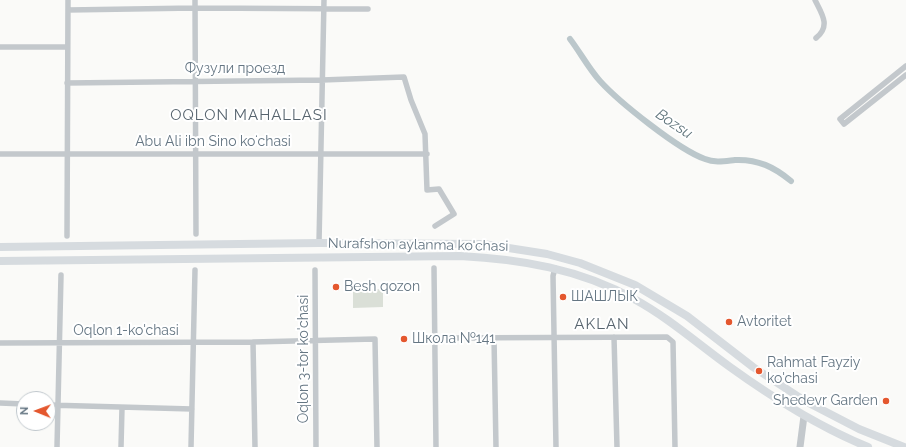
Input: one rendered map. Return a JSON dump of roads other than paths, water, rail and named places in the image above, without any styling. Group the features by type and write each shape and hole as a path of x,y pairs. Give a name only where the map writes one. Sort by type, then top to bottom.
{"main road":[{"name":"Nurafshon aylanma ko'chasi","path":"0,247 319,243 499,246 547,254 594,268 635,285 687,316 765,375 805,401 859,429 904,447"},
{"name":"Nurafshon aylanma ko'chasi","path":"0,262 460,256 506,259 555,268 622,292 650,308 748,380 804,416 868,447"},
{"path":"589,279 596,275 594,268"},
{"path":"650,308 650,300 656,297"}],"street":[{"path":"68,0 66,154 68,236"},
{"path":"195,0 196,234"},
{"path":"319,243 324,0"},
{"path":"815,0 825,21 824,29 816,38"},
{"path":"68,10 195,8 368,9"},
{"path":"0,47 67,47"},
{"path":"906,66 840,119 844,124 906,75"},
{"name":"Фузули проезд","path":"67,83 322,80 404,77 411,100 425,134 427,154"},
{"name":"Abu Ali ibn Sino koʻchasi","path":"0,154 427,154"},
{"path":"427,154 427,190 439,189 454,214 435,226"},
{"path":"434,268 436,447"},
{"path":"555,268 553,276 556,447"},
{"path":"192,447 195,270"},
{"name":"Oqlon 3-tor ko'chasi","path":"315,270 316,447"},
{"path":"57,447 58,343 61,275"},
{"path":"434,338 667,336 673,342 675,447"},
{"path":"614,337 617,447"},
{"path":"494,338 496,447"},
{"name":"Oqlon 1-ko'chasi","path":"0,343 193,343 375,339 377,447"},
{"path":"253,342 255,447"},
{"path":"0,403 16,404"},
{"path":"57,405 192,409"},
{"path":"121,447 122,408"},
{"path":"800,447 804,416"}],"waterway":[{"name":"Bozsu","path":"570,39 592,71 609,90 635,113 680,146 694,154 712,161 743,160 765,165 791,181"}],"place":[{"name":"Besh qozon","path":"336,287"},
{"name":"ШАШЛЫК","path":"563,297"},
{"name":"Avtoritet","path":"729,322"},
{"name":"Школа №141","path":"404,339"},
{"name":"Rahmat Fayziy ko'chasi","path":"759,371"},
{"name":"Shedevr Garden","path":"886,401"}],"district":[{"name":"OQLON MAHALLASI","path":"249,115"},
{"name":"AKLAN","path":"602,324"}]}
